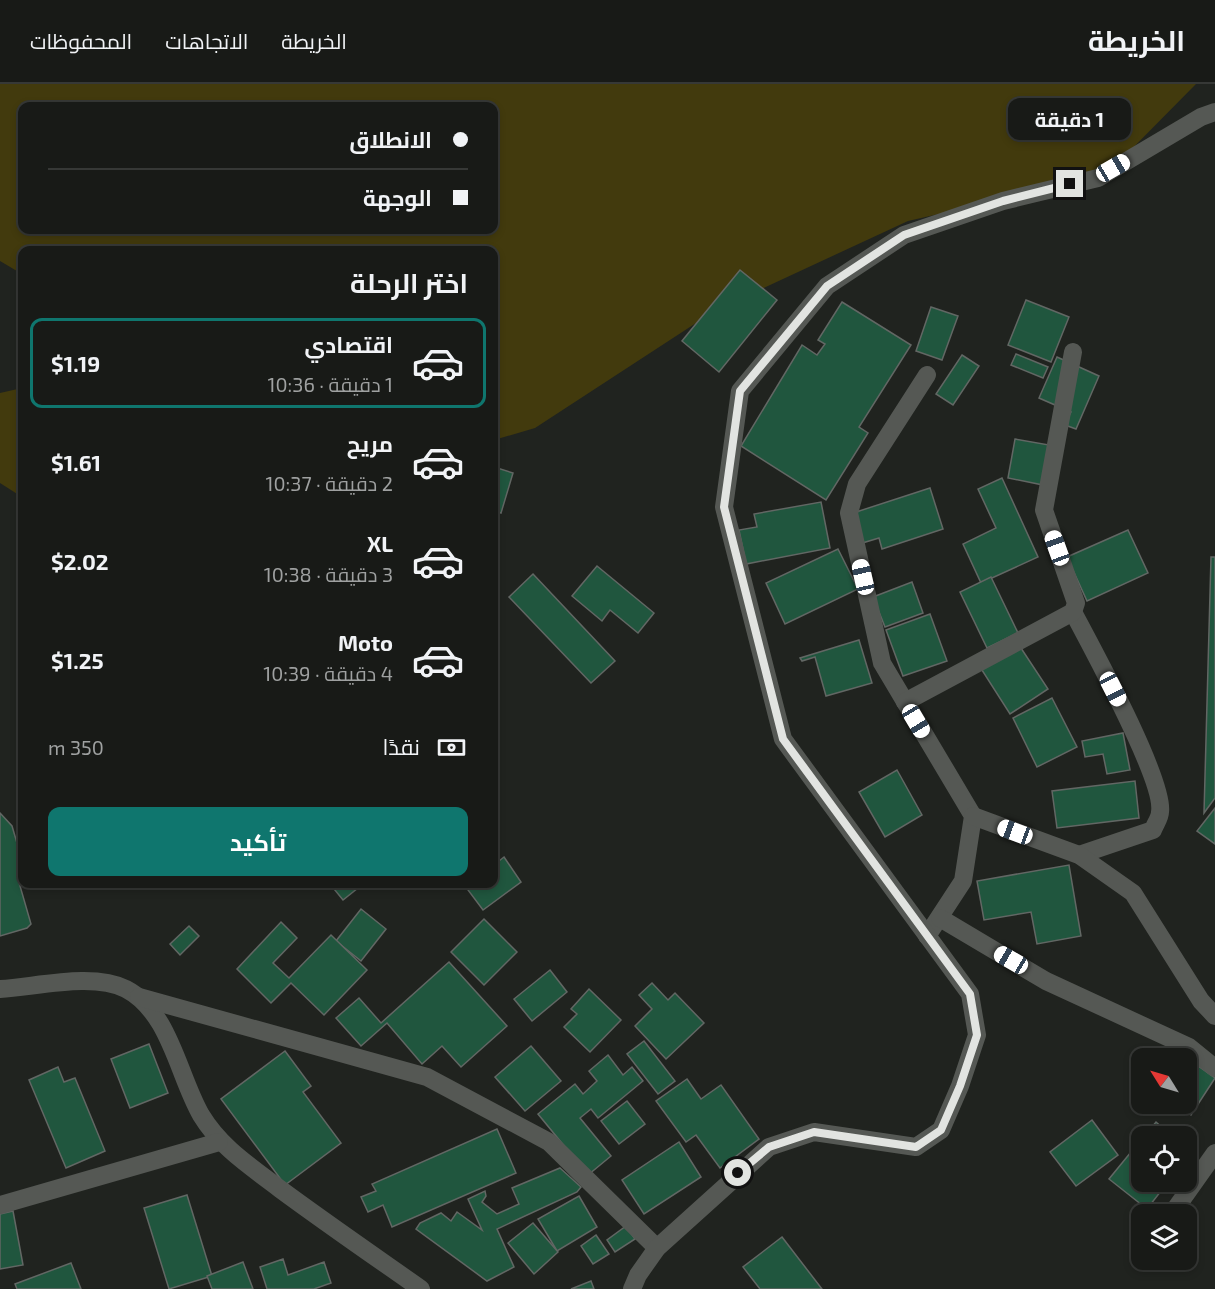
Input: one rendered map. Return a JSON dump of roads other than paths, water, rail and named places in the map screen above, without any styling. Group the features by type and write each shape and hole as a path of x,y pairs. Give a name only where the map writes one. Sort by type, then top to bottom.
{"street":[{"path":"632,1289 638,1275 657,1248 769,1147 814,1132 916,1147 941,1130 977,1035 970,994 783,739 724,507 740,391 827,286 904,235 1003,201 1098,178 1215,112"},
{"path":"905,702 1073,612 1076,603 1044,510 1073,352"},
{"path":"927,375 857,484 849,513 882,663 973,816 1079,855 1133,893 1201,1001 1215,1016"},
{"path":"1073,612 1123,708 1157,789 1161,812 1153,830 1079,855"},
{"path":"927,936 963,881 973,816"},
{"path":"940,918 1046,981 1189,1047 1215,1068"},
{"path":"0,989 74,982 108,983 124,987 139,997 153,1012 163,1030 188,1089 219,1142 324,1221 421,1289"},
{"path":"139,997 427,1077 549,1142 657,1248"},
{"path":"0,1205 219,1142"},
{"path":"1179,1204 1215,1153"}]}
